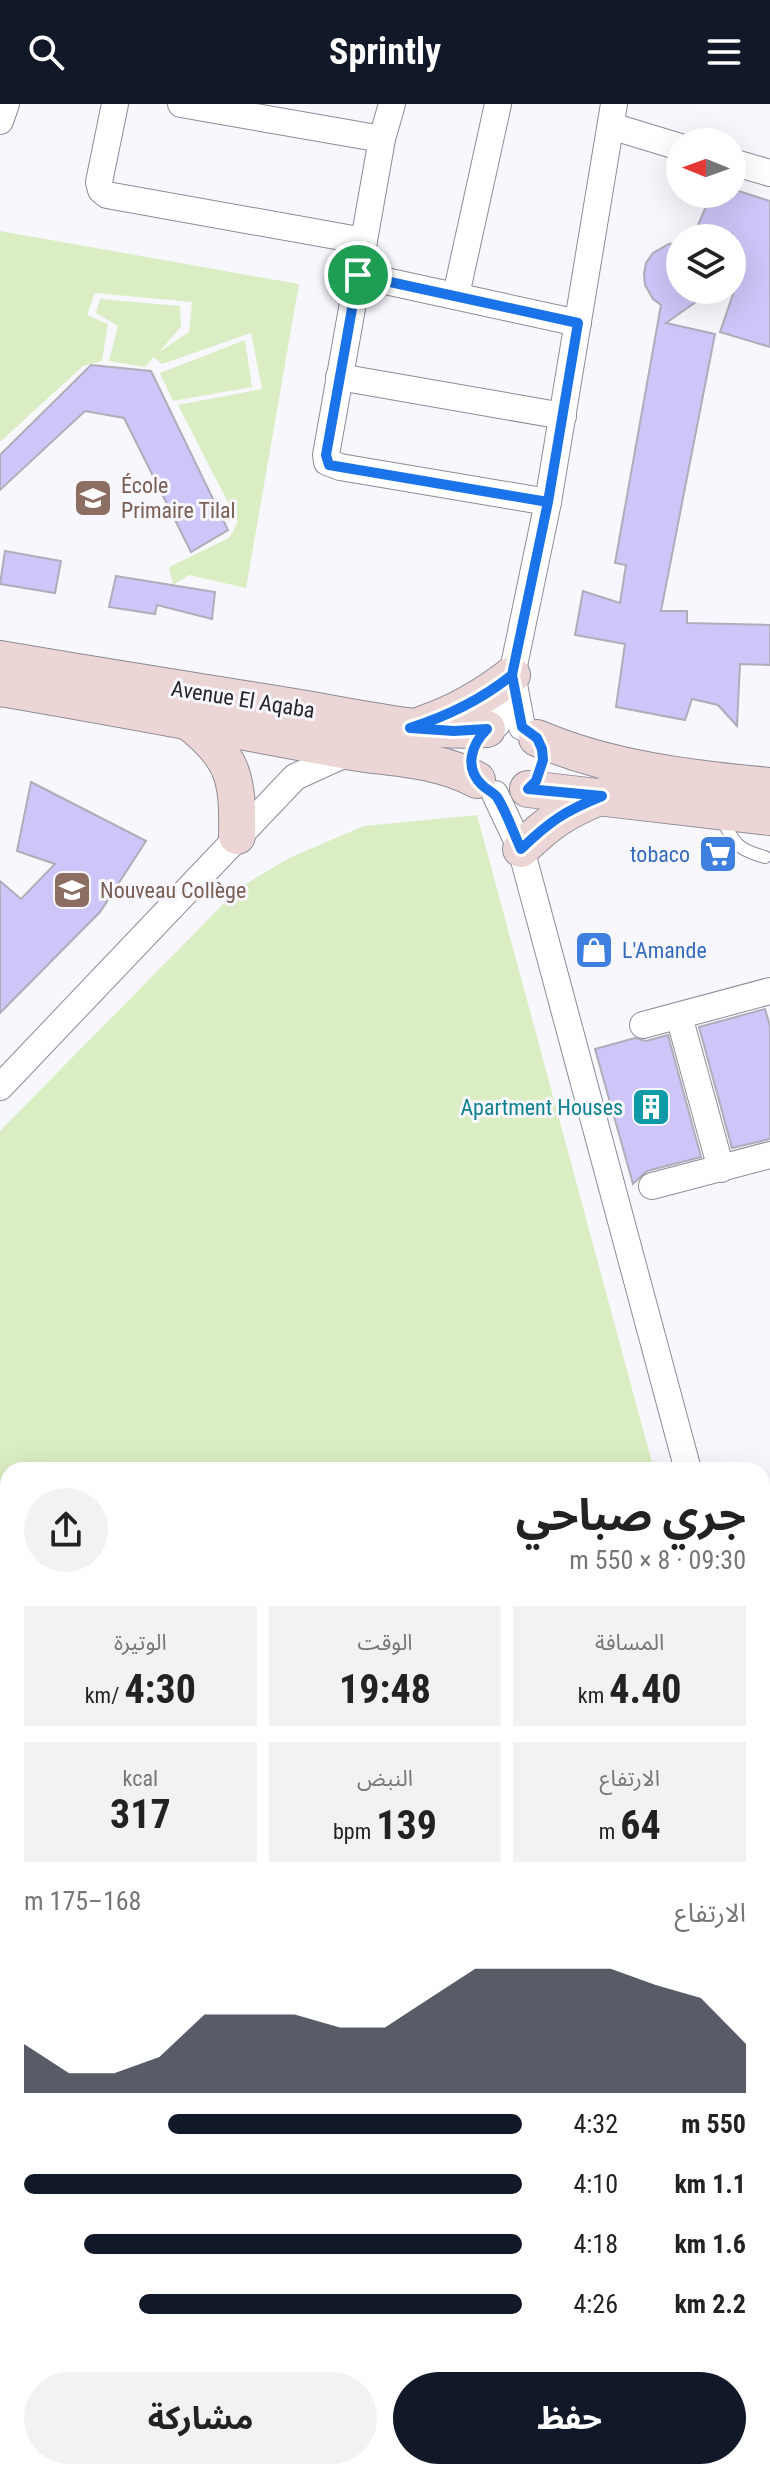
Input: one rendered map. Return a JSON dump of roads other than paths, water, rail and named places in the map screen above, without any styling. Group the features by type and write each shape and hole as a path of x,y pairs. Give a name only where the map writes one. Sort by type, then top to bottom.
{"main road":[{"name":"Avenue El Aqaba","path":"0,659 302,743"},
{"path":"410,728 441,718 488,694 512,675"},
{"name":"Avenue El Aqaba","path":"0,688 302,743 410,728 511,730 563,750 607,762 770,786"},
{"path":"189,722 212,741 230,765 238,798 237,836"},
{"path":"511,730 542,749 543,760 536,781 504,789 472,769 471,758 478,737 511,730"},
{"name":"Avenue El Aqaba","path":"353,735 504,789 602,796 770,817"},
{"path":"521,849 567,810 602,796"}],"street":[{"path":"0,121 6,104"},
{"path":"115,104 99,182 101,190 107,195 364,241"},
{"path":"181,104 382,139"},
{"path":"392,104 382,139 339,377 326,455 329,465 548,502"},
{"path":"456,295 498,104"},
{"path":"511,730 512,675 548,502 612,115 666,140"},
{"path":"746,166 770,173"},
{"path":"358,275 578,323"},
{"path":"339,377 563,416"},
{"path":"0,1087 237,836 302,743 353,735"},
{"path":"504,789 686,1462"},
{"path":"643,1025 770,991"},
{"path":"679,1016 721,1169"},
{"path":"652,1186 770,1155"}],"lane":[{"path":"719,812 737,846 765,857"}],"place":[{"name":"École Primaire Tilal","path":"93,498"},
{"name":"tobaco","path":"718,854"},
{"name":"Nouveau Collège","path":"72,890"},
{"name":"L'Amande","path":"594,950"},
{"name":"Apartment Houses","path":"651,1107"}]}
